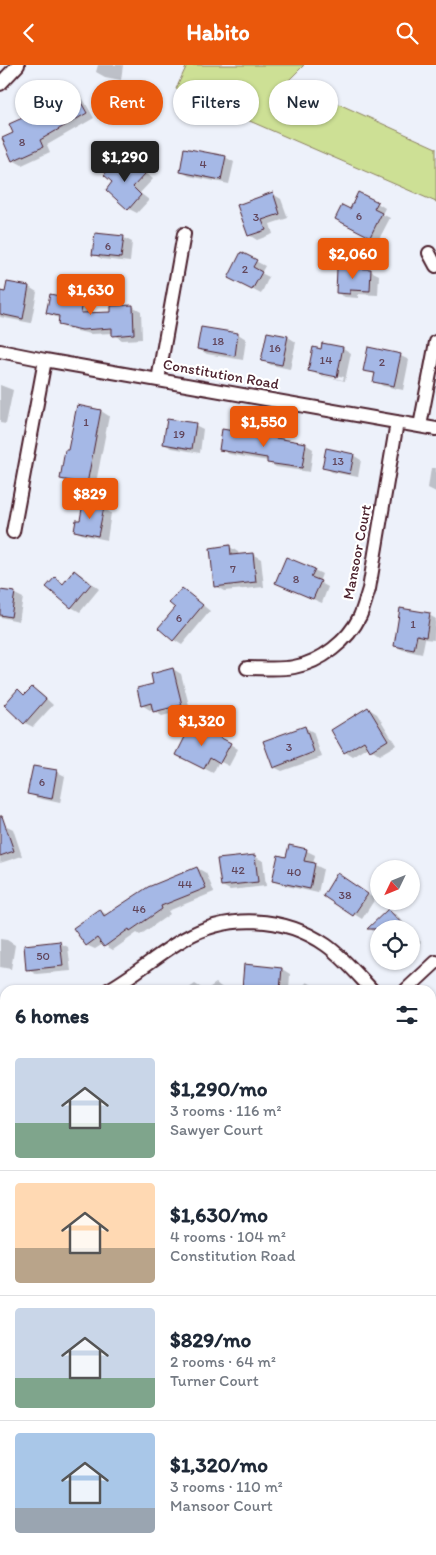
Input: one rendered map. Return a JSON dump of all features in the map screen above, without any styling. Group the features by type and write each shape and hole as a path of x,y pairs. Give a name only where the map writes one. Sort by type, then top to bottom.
{"street":[{"path":"0,84 18,65"},
{"path":"158,380 184,234"},
{"path":"429,253 436,266"},
{"path":"420,426 436,342"},
{"name":"Constitution Road","path":"0,351 436,429"},
{"path":"13,532 46,360"},
{"name":"Mansoor Court","path":"247,668 279,668 305,664 316,660 334,647 353,627 360,616 369,589 397,422"},
{"path":"115,985 183,939 197,932 224,923 253,921 286,925 316,938 338,955 367,985"},
{"path":"411,985 436,962"}],"green space":[{"path":"187,65 304,65 289,80 269,80 269,125 338,125 338,104 436,148 436,202 259,125 259,80 180,80"}],"building":[{"path":"81,102 87,113 81,116"},
{"path":"15,121 15,125 66,125 40,140 43,147 12,161 2,138 13,133 9,124"},
{"path":"184,148 226,156 221,180 180,172"},
{"path":"129,159 145,174 133,187 141,195 128,210 106,190 112,182 104,175 115,163 121,168"},
{"path":"273,192 280,214 262,220 266,230 248,236 237,205"},
{"path":"358,192 378,202 374,209 382,213 370,237 335,219 342,205 350,209"},
{"path":"95,233 124,236 121,258 92,255"},
{"path":"241,252 257,260 253,267 262,272 252,290 228,278"},
{"path":"337,268 371,269 370,291 350,290 350,294 336,293"},
{"path":"7,282 29,286 23,319 0,314 0,291 5,292"},
{"path":"50,294 83,301 81,313 111,312 111,306 133,305 134,334 112,336 112,328 82,330 58,325 59,316 46,313"},
{"path":"201,327 238,333 235,356 197,349"},
{"path":"267,332 288,336 282,365 261,361"},
{"path":"322,343 343,347 337,377 308,371 313,347 321,349"},
{"path":"368,347 401,354 394,386 373,382 375,373 363,371"},
{"path":"77,405 101,410 87,484 60,479 65,450 68,450"},
{"path":"167,419 196,423 192,449 163,444"},
{"path":"222,429 306,443 302,468 267,463 267,458 219,450"},
{"path":"326,448 354,454 350,474 322,468"},
{"path":"83,503 104,507 98,536 74,531 76,520 80,520"},
{"path":"230,545 231,555 253,553 256,582 214,587 210,548"},
{"path":"286,557 315,569 311,577 321,581 313,599 275,583"},
{"path":"74,570 91,584 71,608 46,587 55,577 63,584"},
{"path":"182,588 203,605 173,641 158,628 175,608 169,603"},
{"path":"0,590 15,592 11,617 0,615"},
{"path":"400,608 430,613 426,637 417,635 414,650 394,646"},
{"path":"173,668 182,705 153,712 151,703 141,706 137,688 153,684 151,674"},
{"path":"32,687 46,699 24,724 4,705 18,689 24,695"},
{"path":"368,707 388,740 370,751 364,741 344,753 331,730"},
{"path":"192,723 231,743 220,763 210,757 204,769 176,755"},
{"path":"305,726 314,752 273,768 263,741"},
{"path":"33,766 57,770 52,799 27,794"},
{"path":"0,816 2,816 14,851 0,856"},
{"path":"289,845 307,849 304,861 315,863 310,889 272,881 278,855 286,857"},
{"path":"255,855 258,882 221,886 217,859"},
{"path":"197,867 206,888 161,906 162,909 104,947 97,938 86,946 73,928 100,909 104,916 148,887"},
{"path":"337,873 368,894 353,916 323,896"},
{"path":"389,910 398,920 376,920"},
{"path":"60,941 63,966 26,970 24,945"},
{"path":"244,964 282,968 280,985 242,985"}]}
